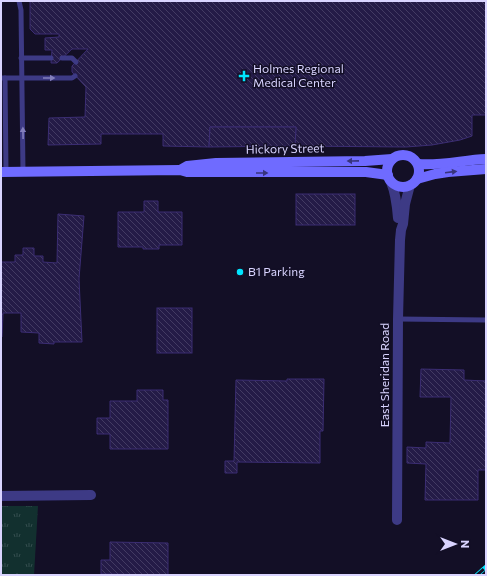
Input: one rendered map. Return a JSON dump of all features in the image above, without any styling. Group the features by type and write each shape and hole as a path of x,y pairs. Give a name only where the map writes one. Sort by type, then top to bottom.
{"street":[{"path":"413,182 419,176 418,164 413,158 407,155 398,156 392,159 388,166 390,179 400,186 413,182 435,174 486,169"},
{"name":"Hickory Street","path":"180,170 187,166 216,163 365,161 392,159"},
{"path":"418,164 435,165 486,159"},
{"path":"284,162 284,173"},
{"name":"Hickory Street","path":"3,172 180,170 187,172 223,173 366,172 390,179"},
{"name":"East Sheridan Road","path":"390,179 395,191 398,225 400,230 397,520"},
{"name":"East Sheridan Road","path":"400,230 403,224 405,204 413,182"},
{"path":"1,496 90,495"}],"lane":[{"path":"19,1 21,10 23,172"},
{"path":"21,58 52,58"},
{"path":"62,58 72,58 76,62"},
{"path":"3,172 3,78 72,78 75,76"},
{"path":"216,163 218,168 223,173"},
{"path":"398,319 486,320"}],"green space":[{"path":"1,506 38,506 34,575 1,575"}],"building":[{"name":"Holmes Regional Medical Center","path":"30,1 486,1 486,115 472,115 472,136 460,140 432,145 406,147 295,146 296,127 210,127 209,147 163,146 163,134 101,134 101,144 48,145 49,118 85,117 86,87 72,72 72,66 88,49 72,49 57,63 51,63 52,50 45,50 45,38 59,37 59,34 35,34 30,29"},
{"path":"210,127 296,127 295,146 209,147"},
{"path":"296,194 355,194 355,225 296,225"},
{"path":"144,201 158,201 158,212 182,212 182,245 159,245 159,249 143,249 143,247 118,247 118,212 144,212"},
{"path":"58,214 84,216 79,279 82,342 54,342 54,344 39,343 39,333 21,332 21,313 3,313 1,337 1,262 15,262 15,255 23,255 23,248 34,248 34,256 43,256 43,262 57,263"},
{"path":"157,308 192,308 192,353 157,353"},
{"path":"421,369 464,370 464,380 486,381 486,470 478,470 478,500 425,500 426,464 407,463 407,447 426,448 426,442 450,443 451,397 420,397"},
{"path":"287,379 324,379 323,431 320,431 320,463 237,462 237,473 225,473 225,461 234,461 236,380 287,381"},
{"path":"137,390 163,390 163,400 168,400 168,449 110,449 110,434 97,434 97,418 110,418 110,401 137,401"},
{"path":"110,542 168,543 168,575 101,574 101,560 110,560"}],"railway":[{"path":"477,575 486,567"}],"place":[{"name":"Holmes Regional Medical Center","path":"244,76"},
{"name":"B1 Parking","path":"240,272"}]}
